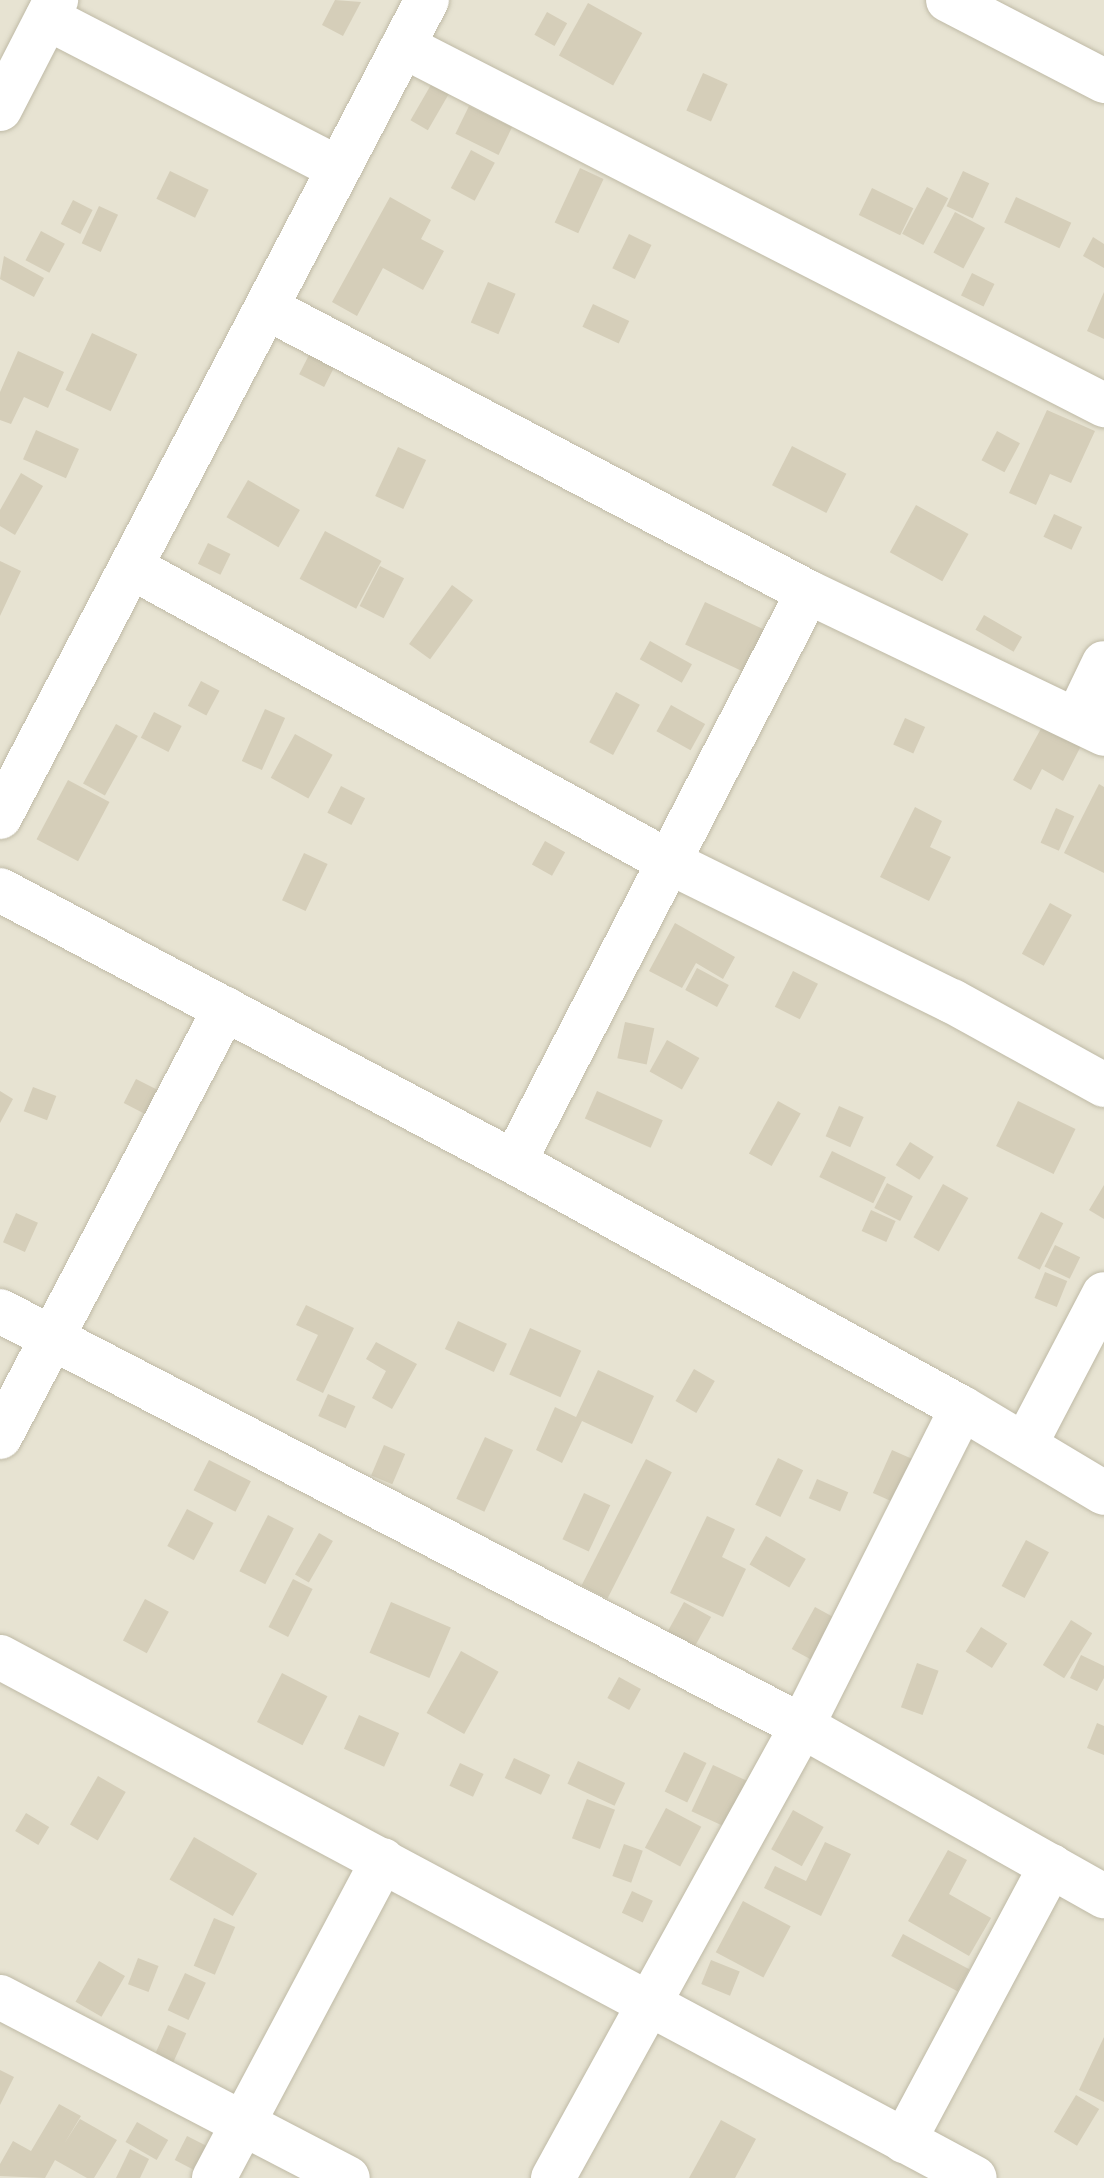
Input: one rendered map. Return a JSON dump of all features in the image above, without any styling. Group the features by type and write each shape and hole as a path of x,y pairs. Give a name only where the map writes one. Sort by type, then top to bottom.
{"street":[{"path":"0,817 427,0"},
{"path":"948,0 1104,81"},
{"path":"0,109 51,9 337,168"},
{"path":"403,46 1104,405"},
{"path":"267,308 808,592 1090,726 1104,663"},
{"path":"131,567 671,863 952,1001 1104,1085"},
{"path":"514,1162 671,863 808,592"},
{"path":"0,890 514,1162 962,1408 1104,1493"},
{"path":"0,1437 225,1009"},
{"path":"1025,1445 1104,1294"},
{"path":"0,1311 802,1726 1104,1896"},
{"path":"553,2178 802,1726 962,1408"},
{"path":"0,1657 651,2002 975,2178"},
{"path":"214,2178 383,1860"},
{"path":"904,2141 1051,1866"},
{"path":"0,1997 348,2178"}],"shaded area":[{"path":"0,0 1104,0 1104,2178 0,2178"}],"building":[{"path":"335,0 361,2 343,36 322,25"},
{"path":"588,3 642,33 613,86 559,55"},
{"path":"547,12 567,23 555,46 534,35"},
{"path":"703,73 728,84 711,121 686,110"},
{"path":"432,83 449,93 428,130 410,120"},
{"path":"469,106 512,127 499,155 455,134"},
{"path":"471,150 495,163 475,201 451,188"},
{"path":"580,168 604,179 578,233 555,222"},
{"path":"170,171 209,190 195,218 156,199"},
{"path":"963,171 989,183 973,219 947,206"},
{"path":"927,187 948,198 923,245 902,234"},
{"path":"872,188 913,208 900,235 859,215"},
{"path":"390,197 431,220 421,239 444,251 423,290 383,268 357,316 332,302"},
{"path":"1016,197 1071,223 1059,248 1004,222"},
{"path":"73,200 93,210 80,234 61,224"},
{"path":"99,206 118,215 101,252 82,243"},
{"path":"955,212 985,228 963,269 933,253"},
{"path":"41,231 65,244 49,273 26,260"},
{"path":"629,234 651,245 635,279 612,268"},
{"path":"1093,237 1104,244 1104,268 1083,256"},
{"path":"4,256 44,278 34,297 0,279"},
{"path":"972,273 994,284 984,306 961,295"},
{"path":"488,282 516,294 498,334 471,323"},
{"path":"1104,292 1104,339 1087,331"},
{"path":"593,304 629,321 619,344 582,327"},
{"path":"92,333 137,354 111,411 65,390"},
{"path":"18,351 64,372 48,408 24,397 11,424 0,420 0,392"},
{"path":"311,351 336,364 324,387 299,374"},
{"path":"1047,410 1095,431 1071,483 1050,474 1036,505 1009,493"},
{"path":"36,430 79,449 66,478 23,459"},
{"path":"997,431 1020,443 1004,472 982,460"},
{"path":"792,446 846,474 826,513 772,485"},
{"path":"398,447 426,460 403,509 375,496"},
{"path":"21,473 43,486 15,535 0,526 0,510"},
{"path":"248,480 300,510 278,547 226,517"},
{"path":"916,505 968,534 942,581 890,552"},
{"path":"1054,514 1082,527 1072,550 1043,537"},
{"path":"325,531 382,561 356,609 300,579"},
{"path":"208,543 230,554 220,575 198,564"},
{"path":"0,561 21,571 0,616"},
{"path":"380,566 404,578 384,618 360,606"},
{"path":"452,585 473,600 430,659 409,644"},
{"path":"705,602 767,631 747,673 685,645"},
{"path":"984,615 1022,637 1014,652 976,630"},
{"path":"650,641 692,664 682,683 640,659"},
{"path":"201,681 220,691 206,716 188,706"},
{"path":"616,692 640,705 613,755 589,742"},
{"path":"671,705 705,724 691,750 656,731"},
{"path":"265,709 285,718 262,770 242,761"},
{"path":"154,712 182,726 168,752 141,738"},
{"path":"905,718 925,727 913,753 893,744"},
{"path":"1044,723 1082,744 1063,781 1042,769 1031,790 1013,780"},
{"path":"116,724 138,736 105,796 83,783"},
{"path":"295,734 333,755 308,799 271,778"},
{"path":"68,780 109,802 78,861 37,839"},
{"path":"1099,784 1104,787 1104,873 1064,853"},
{"path":"341,786 365,798 351,825 327,813"},
{"path":"915,807 942,821 930,847 951,857 929,901 880,877"},
{"path":"1056,808 1074,816 1059,851 1041,843"},
{"path":"545,841 565,852 552,876 532,865"},
{"path":"304,853 328,864 306,911 282,900"},
{"path":"1050,903 1072,915 1044,966 1022,954"},
{"path":"675,923 735,957 723,979 696,963 682,988 649,971"},
{"path":"697,968 729,985 717,1007 685,990"},
{"path":"793,971 818,984 800,1019 775,1007"},
{"path":"625,1022 654,1028 647,1064 617,1058"},
{"path":"667,1040 699,1058 682,1089 650,1071"},
{"path":"136,1079 158,1090 146,1114 124,1103"},
{"path":"33,1087 56,1096 47,1120 24,1111"},
{"path":"0,1091 13,1099 0,1123"},
{"path":"597,1091 663,1120 651,1148 585,1118"},
{"path":"778,1101 801,1114 772,1166 749,1153"},
{"path":"1018,1101 1076,1129 1054,1174 996,1146"},
{"path":"839,1106 864,1117 850,1147 826,1136"},
{"path":"910,1142 934,1157 919,1180 896,1165"},
{"path":"832,1151 886,1177 873,1203 819,1177"},
{"path":"887,1183 913,1196 900,1221 874,1208"},
{"path":"943,1184 968,1198 939,1251 913,1237"},
{"path":"1104,1185 1104,1219 1089,1210"},
{"path":"871,1210 896,1221 886,1242 862,1231"},
{"path":"1041,1212 1063,1223 1040,1270 1017,1258"},
{"path":"16,1213 38,1223 25,1252 3,1242"},
{"path":"1055,1245 1080,1257 1070,1279 1044,1267"},
{"path":"1045,1272 1067,1281 1057,1307 1035,1298"},
{"path":"306,1305 354,1328 323,1393 296,1380 318,1335 296,1325"},
{"path":"458,1321 507,1344 494,1372 445,1349"},
{"path":"530,1328 581,1351 560,1397 509,1375"},
{"path":"376,1342 417,1364 392,1409 372,1398 386,1371 366,1359"},
{"path":"694,1369 715,1381 696,1413 676,1401"},
{"path":"598,1370 654,1396 632,1444 582,1421 562,1463 536,1450 555,1407 576,1417"},
{"path":"328,1394 355,1406 346,1428 318,1416"},
{"path":"485,1437 513,1450 484,1512 456,1499"},
{"path":"384,1445 405,1454 392,1484 371,1475"},
{"path":"892,1450 930,1467 911,1510 873,1493"},
{"path":"778,1458 803,1470 780,1517 755,1505"},
{"path":"646,1459 672,1472 607,1599 582,1586"},
{"path":"209,1460 251,1481 235,1512 194,1490"},
{"path":"817,1479 848,1492 840,1512 809,1498"},
{"path":"584,1493 610,1505 589,1551 562,1539"},
{"path":"187,1509 213,1523 194,1560 167,1546"},
{"path":"268,1515 294,1528 265,1584 239,1571"},
{"path":"707,1516 735,1529 722,1557 746,1569 723,1617 670,1593"},
{"path":"319,1533 333,1541 309,1583 295,1575"},
{"path":"766,1536 806,1559 789,1588 750,1565"},
{"path":"1026,1540 1049,1552 1025,1598 1002,1586"},
{"path":"293,1579 313,1589 288,1637 268,1627"},
{"path":"145,1599 169,1612 147,1653 123,1640"},
{"path":"391,1602 451,1627 429,1678 370,1653"},
{"path":"684,1602 711,1617 695,1647 668,1632"},
{"path":"815,1607 837,1619 814,1661 792,1649"},
{"path":"1071,1620 1092,1633 1064,1678 1043,1665"},
{"path":"981,1627 1007,1643 992,1668 966,1652"},
{"path":"461,1651 499,1672 464,1734 427,1713"},
{"path":"1081,1655 1104,1666 1104,1678 1097,1691 1070,1678"},
{"path":"917,1663 939,1671 923,1715 901,1707"},
{"path":"282,1673 327,1696 302,1745 257,1722"},
{"path":"619,1677 641,1689 629,1710 607,1698"},
{"path":"359,1715 399,1733 384,1767 344,1749"},
{"path":"1097,1723 1104,1726 1104,1755 1087,1748"},
{"path":"684,1752 706,1763 687,1803 665,1792"},
{"path":"514,1758 550,1775 541,1795 505,1778"},
{"path":"578,1761 625,1783 615,1806 567,1784"},
{"path":"460,1763 484,1774 473,1797 449,1786"},
{"path":"713,1765 756,1785 734,1831 691,1811"},
{"path":"98,1776 126,1792 98,1840 70,1824"},
{"path":"587,1799 615,1810 600,1849 572,1838"},
{"path":"666,1808 701,1827 680,1867 645,1848"},
{"path":"793,1810 824,1827 802,1866 771,1849"},
{"path":"26,1813 49,1827 38,1845 15,1831"},
{"path":"194,1837 257,1874 233,1916 170,1879"},
{"path":"825,1842 851,1854 821,1916 764,1888 775,1866 806,1881"},
{"path":"624,1844 643,1851 631,1883 612,1876"},
{"path":"948,1850 967,1860 949,1894 991,1918 969,1956 908,1921"},
{"path":"632,1891 653,1901 643,1922 622,1913"},
{"path":"743,1901 791,1926 763,1978 716,1952"},
{"path":"214,1918 235,1927 215,1975 194,1966"},
{"path":"903,1934 969,1969 957,1991 891,1956"},
{"path":"138,1958 159,1966 149,1992 128,1984"},
{"path":"711,1960 740,1972 730,1996 701,1984"},
{"path":"99,1961 125,1976 101,2017 76,2002"},
{"path":"185,1973 206,1983 189,2020 168,2010"},
{"path":"168,2025 186,2033 172,2066 153,2058"},
{"path":"1104,2037 1104,2102 1079,2090"},
{"path":"0,2070 14,2077 0,2105"},
{"path":"1076,2095 1099,2109 1077,2146 1054,2132"},
{"path":"59,2104 81,2116 64,2144 80,2119 117,2140 94,2178 87,2178 55,2160 45,2178 0,2176 0,2164 13,2141 31,2151"},
{"path":"721,2120 756,2139 735,2178 689,2178"},
{"path":"137,2122 168,2140 157,2160 126,2142"},
{"path":"187,2136 209,2147 197,2171 175,2160"},
{"path":"130,2149 149,2159 140,2178 116,2178"}]}
